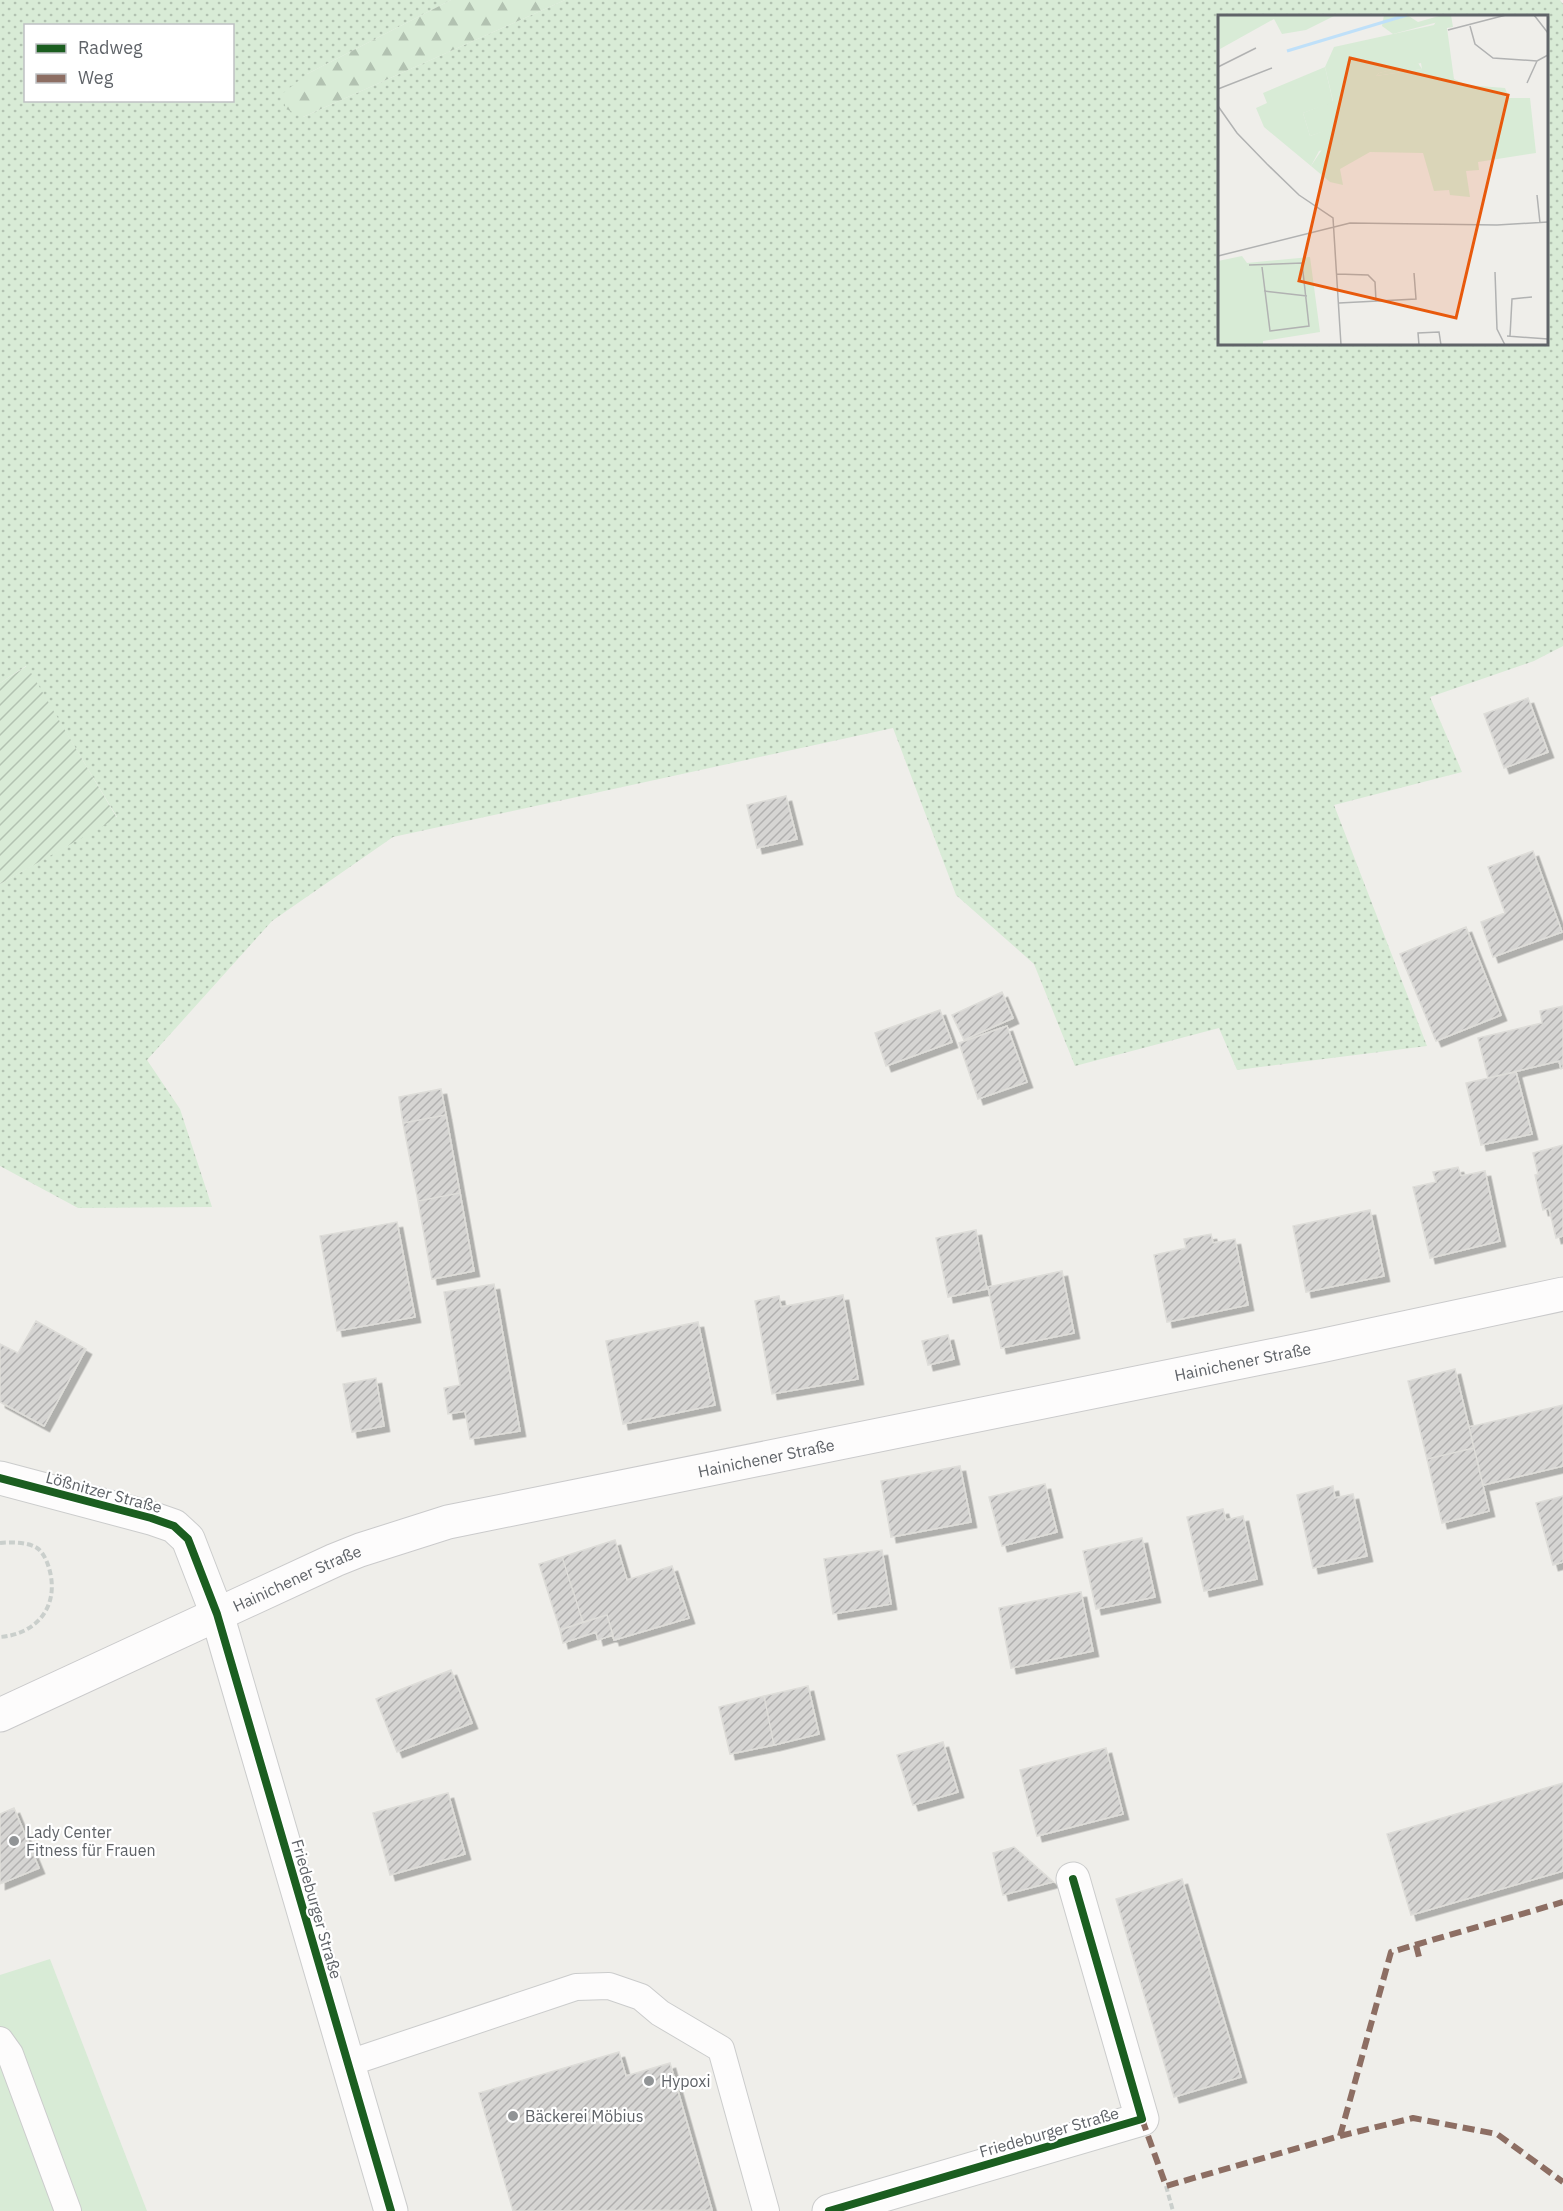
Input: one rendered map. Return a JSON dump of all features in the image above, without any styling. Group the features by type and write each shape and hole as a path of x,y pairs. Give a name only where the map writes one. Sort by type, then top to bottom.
{"main road":[{"name":"Hainichener Straße","path":"0,1715 360,1550 448,1522 1320,1346 1563,1294"},
{"name":"Lößnitzer Straße","path":"0,1478 152,1518 174,1526 188,1539 217,1614"},
{"name":"Friedeburger Straße","path":"217,1614 391,2211"},
{"name":"Friedeburger Straße","path":"829,2211 1142,2119 1072,1879"}],"lane":[{"path":"349,2063 576,1987 609,1986 619,1989 641,1997 660,2013 721,2049 766,2211"},
{"path":"0,2040 10,2054 68,2211"}],"path":[{"path":"0,1544 20,1543 37,1548 46,1560 52,1590 49,1604 40,1619 29,1630 12,1636 0,1637"},
{"path":"1166,2186 1173,2211"}],"green space":[{"path":"0,0 451,0 307,74 303,117 565,0 1560,0 1563,4 1563,646 1534,661 1430,697 1462,772 1334,805 1427,1046 1237,1070 1219,1028 1075,1066 1034,964 956,895 893,728 393,837 272,921 147,1060 180,1109 212,1207 78,1208 0,1166 0,884 117,817 26,666 0,683"},
{"path":"451,0 565,0 303,117 286,109 282,94 307,74"},
{"path":"27,666 117,818 0,884 0,683"},
{"path":"50,1959 147,2211 0,2211 0,1975"}],"building":[{"path":"1528,698 1548,752 1504,768 1484,714"},
{"path":"786,796 797,839 757,848 747,805"},
{"path":"1533,851 1562,932 1493,957 1481,922 1505,913 1488,867"},
{"path":"1466,927 1501,1015 1436,1041 1400,954"},
{"path":"1002,992 1013,1018 964,1040 952,1015"},
{"path":"1563,1006 1563,1068 1561,1069 1559,1061 1488,1078 1478,1038 1542,1023 1540,1011"},
{"path":"940,1010 952,1042 886,1066 875,1033"},
{"path":"1007,1026 1027,1082 978,1099 959,1043"},
{"path":"1516,1072 1532,1134 1481,1145 1466,1083"},
{"path":"441,1089 446,1115 403,1123 399,1097"},
{"path":"446,1115 460,1193 418,1201 403,1123"},
{"path":"1563,1145 1563,1236 1556,1238 1549,1208 1543,1210 1535,1175 1538,1174 1533,1153"},
{"path":"1458,1167 1461,1176 1485,1171 1500,1241 1430,1258 1413,1187 1436,1182 1433,1172"},
{"path":"460,1193 474,1271 432,1279 418,1201"},
{"path":"1370,1210 1384,1276 1306,1292 1293,1226"},
{"path":"397,1222 415,1317 337,1331 320,1236"},
{"path":"976,1230 987,1289 948,1297 936,1238"},
{"path":"1211,1234 1213,1243 1235,1239 1248,1305 1167,1322 1154,1255 1186,1248 1184,1239"},
{"path":"1062,1271 1074,1333 1001,1348 988,1287"},
{"path":"494,1284 520,1431 470,1439 465,1411 448,1414 444,1388 460,1385 444,1292"},
{"path":"843,1295 858,1379 772,1394 755,1301 779,1296 781,1307"},
{"path":"36,1321 86,1349 44,1426 0,1402 0,1344 18,1353"},
{"path":"698,1322 715,1405 623,1424 606,1341"},
{"path":"948,1335 954,1359 928,1365 922,1341"},
{"path":"1455,1369 1474,1448 1427,1459 1408,1381"},
{"path":"376,1378 384,1426 352,1432 343,1384"},
{"path":"1563,1405 1563,1466 1483,1485 1469,1427"},
{"path":"1474,1448 1489,1511 1442,1523 1427,1459"},
{"path":"960,1466 971,1522 891,1537 881,1481"},
{"path":"1045,1484 1057,1532 1002,1546 989,1497"},
{"path":"1333,1486 1335,1498 1353,1494 1367,1556 1313,1568 1297,1495"},
{"path":"1563,1496 1563,1562 1553,1565 1536,1503"},
{"path":"1223,1509 1226,1520 1243,1516 1257,1579 1204,1591 1187,1517"},
{"path":"1142,1538 1155,1597 1096,1609 1083,1551"},
{"path":"615,1540 627,1580 672,1566 689,1618 614,1640 607,1615 583,1622 562,1557"},
{"path":"882,1550 891,1604 833,1614 824,1559"},
{"path":"562,1557 583,1622 560,1630 539,1564"},
{"path":"1081,1592 1093,1651 1011,1668 999,1608"},
{"path":"607,1615 613,1635 598,1640 596,1632 563,1643 560,1630"},
{"path":"451,1670 472,1723 397,1752 376,1699"},
{"path":"808,1686 819,1734 774,1745 764,1696"},
{"path":"764,1696 774,1745 730,1754 719,1707"},
{"path":"943,1742 958,1792 913,1805 897,1755"},
{"path":"1106,1748 1123,1814 1037,1836 1020,1770"},
{"path":"1563,1783 1563,1871 1411,1915 1387,1834"},
{"path":"448,1793 465,1854 390,1875 373,1813"},
{"name":"Lady Center Fitness für Frauen","path":"14,1808 39,1868 0,1884 0,1814"},
{"path":"1014,1847 1053,1882 1003,1895 993,1853"},
{"path":"1182,1879 1241,2077 1174,2097 1116,1899"},
{"path":"619,2052 626,2076 670,2063 712,2210 513,2211 479,2093"}],"marked path":[{"path":"1340,2136 1391,1952 1563,1902"},
{"path":"1416,1945 1419,1957"},
{"path":"1142,2119 1166,2186 1340,2136 1413,2118 1497,2134 1563,2182"}],"cycle path":[{"path":"0,1478 151,1518 174,1526 188,1539 217,1614 391,2211"},
{"path":"829,2211 1142,2119 1073,1879"}],"place":[{"name":"Lady Center Fitness für Frauen","path":"14,1841"},
{"name":"Hypoxi","path":"649,2081"},
{"name":"Bäckerei Möbius","path":"513,2116"}]}
